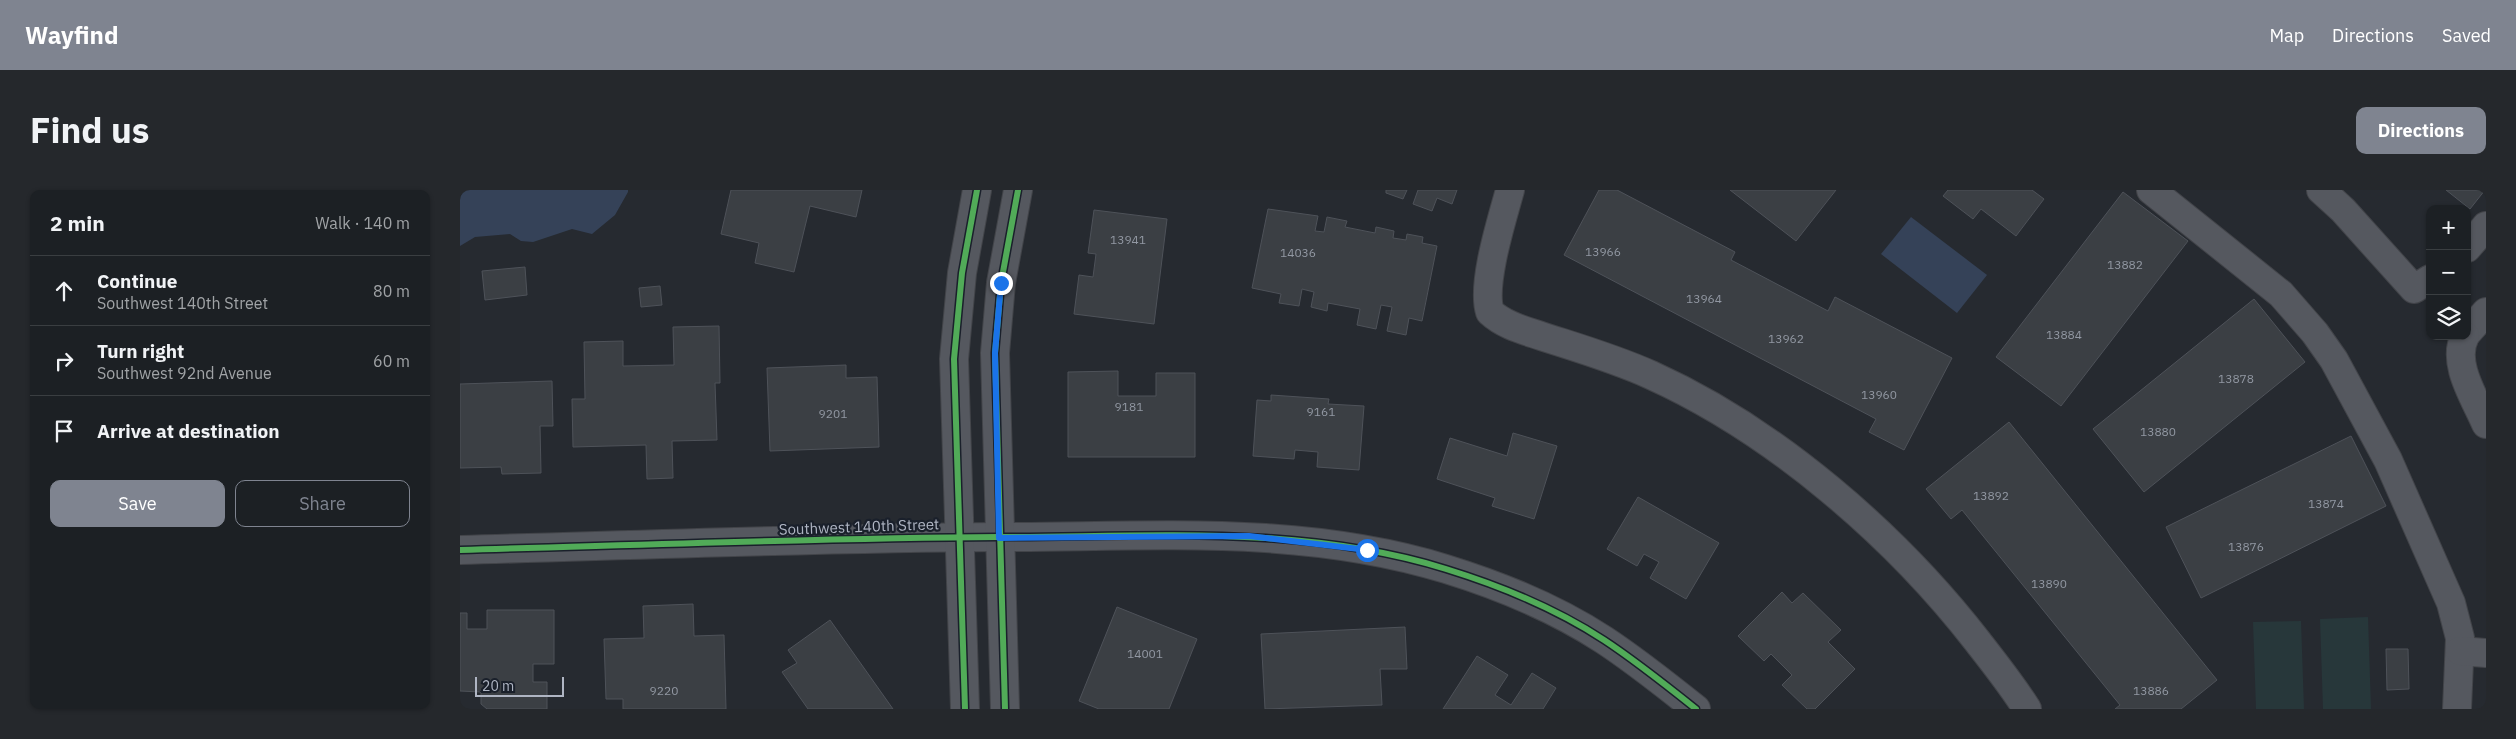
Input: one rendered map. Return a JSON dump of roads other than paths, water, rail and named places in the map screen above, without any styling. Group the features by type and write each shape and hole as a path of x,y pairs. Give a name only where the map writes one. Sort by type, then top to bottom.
{"street":[{"path":"965,709 954,359 962,274 977,190"},
{"path":"1005,709 995,353 1001,283 1018,190"},
{"path":"1510,190 1490,274 1487,304 1490,312 1512,326 1625,364 1681,389 1751,432 1829,489 1885,537 1951,607 2017,693 2027,709"},
{"path":"2151,190 2281,294 2310,327 2334,360 2388,460 2451,602 2460,638 2473,652 2457,709"},
{"path":"2321,190 2422,284"},
{"path":"2471,243 2486,226"},
{"path":"2471,329 2486,312"},
{"path":"2463,340 2460,346 2460,359 2486,424"},
{"name":"Southwest 140th Street","path":"460,550 960,536 999,538 1249,536 1332,545 1405,558 1488,583 1562,616 1626,655 1696,709"}],"water":[{"path":"460,190 628,190 628,192 615,215 592,234 572,229 533,242 521,241 510,234 475,237 460,246"},
{"path":"1911,217 1987,275 1957,313 1881,254"}]}
